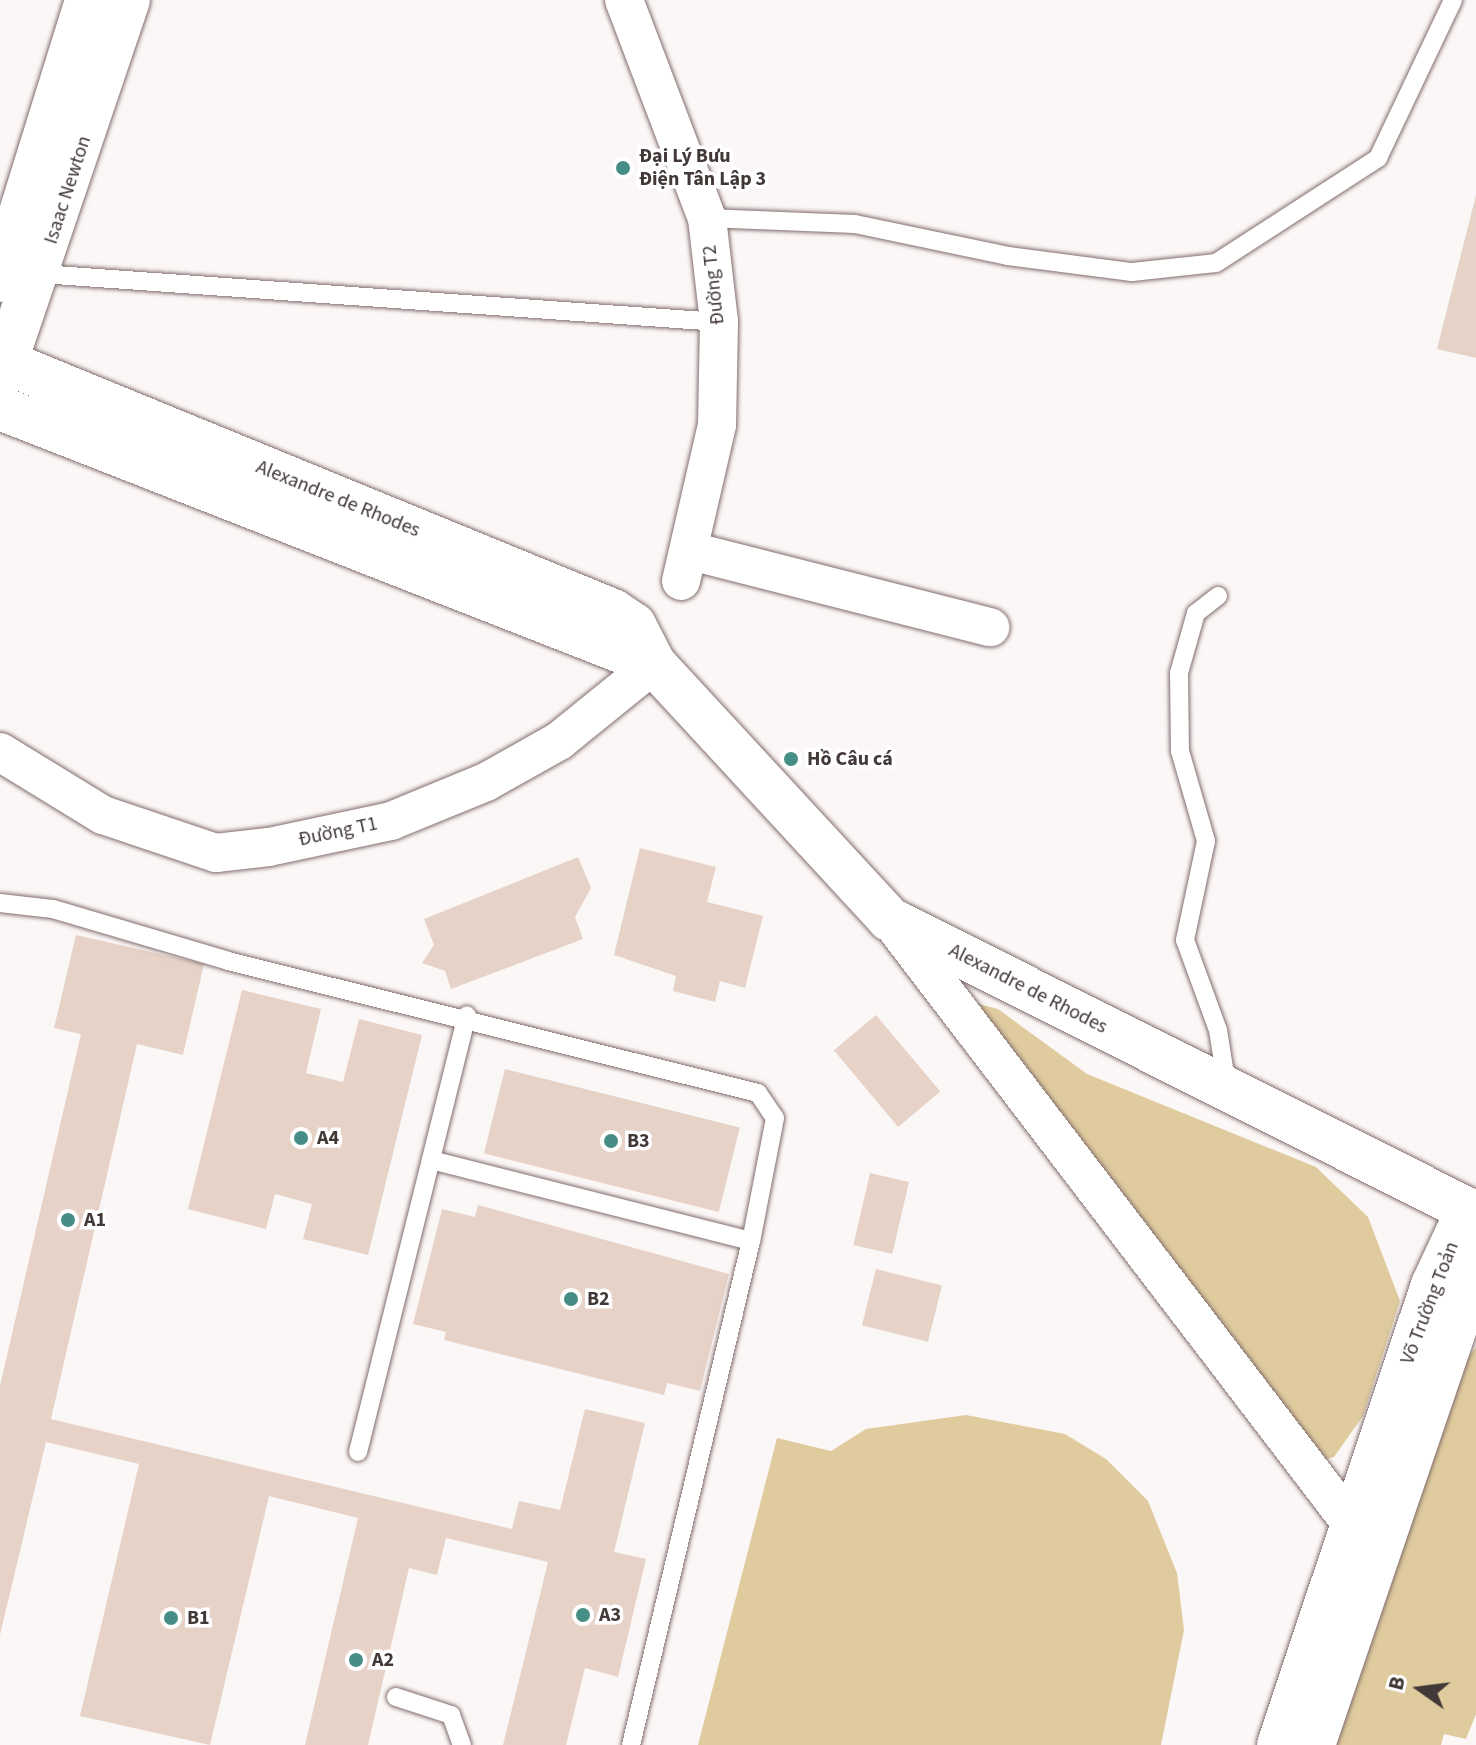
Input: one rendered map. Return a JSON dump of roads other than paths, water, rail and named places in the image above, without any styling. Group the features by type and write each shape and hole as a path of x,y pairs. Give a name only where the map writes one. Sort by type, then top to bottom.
{"street":[{"name":"Isaac Newton","path":"2,367 20,277 87,0"},
{"name":"Isaac Newton","path":"20,277 128,0"},
{"name":"Đường T2","path":"624,0 707,218 719,322 717,425 686,566 990,627"},
{"name":"Alexandre de Rhodes","path":"2,367 613,611 634,625 654,664 889,919 1227,1089 1473,1204"},
{"name":"Alexandre de Rhodes","path":"0,408 654,664"},
{"name":"Đường T1","path":"0,752 103,815 216,853 269,847 391,821 486,782 559,741 654,664"},
{"path":"889,919 1368,1532"},
{"name":"Võ Trường Toản","path":"1313,1745 1433,1285 1473,1204"},
{"name":"Võ Trường Toản","path":"1279,1745 1368,1532 1462,1340 1473,1204"}],"lane":[{"path":"707,218 855,224 1008,256 1132,272 1216,263 1378,158 1453,0"},
{"path":"20,277 719,322"},
{"path":"1218,596 1196,613 1179,673 1180,751 1206,841 1185,940 1218,1030 1227,1089"},
{"path":"0,903 53,909 228,961 467,1015 758,1093 775,1118 751,1241 631,1745"},
{"path":"358,1452 467,1015"},
{"path":"431,1160 751,1241"},
{"path":"396,1697 451,1715 462,1745"}],"place":[{"name":"Đại Lý Bưu Điện Tân Lập 3","path":"623,168"},
{"name":"Hồ Câu cá","path":"791,759"},
{"name":"A4","path":"301,1138"},
{"name":"B3","path":"611,1141"},
{"name":"A1","path":"68,1220"},
{"name":"B2","path":"571,1299"},
{"name":"A3","path":"583,1615"},
{"name":"B1","path":"171,1618"},
{"name":"A2","path":"356,1660"}]}
